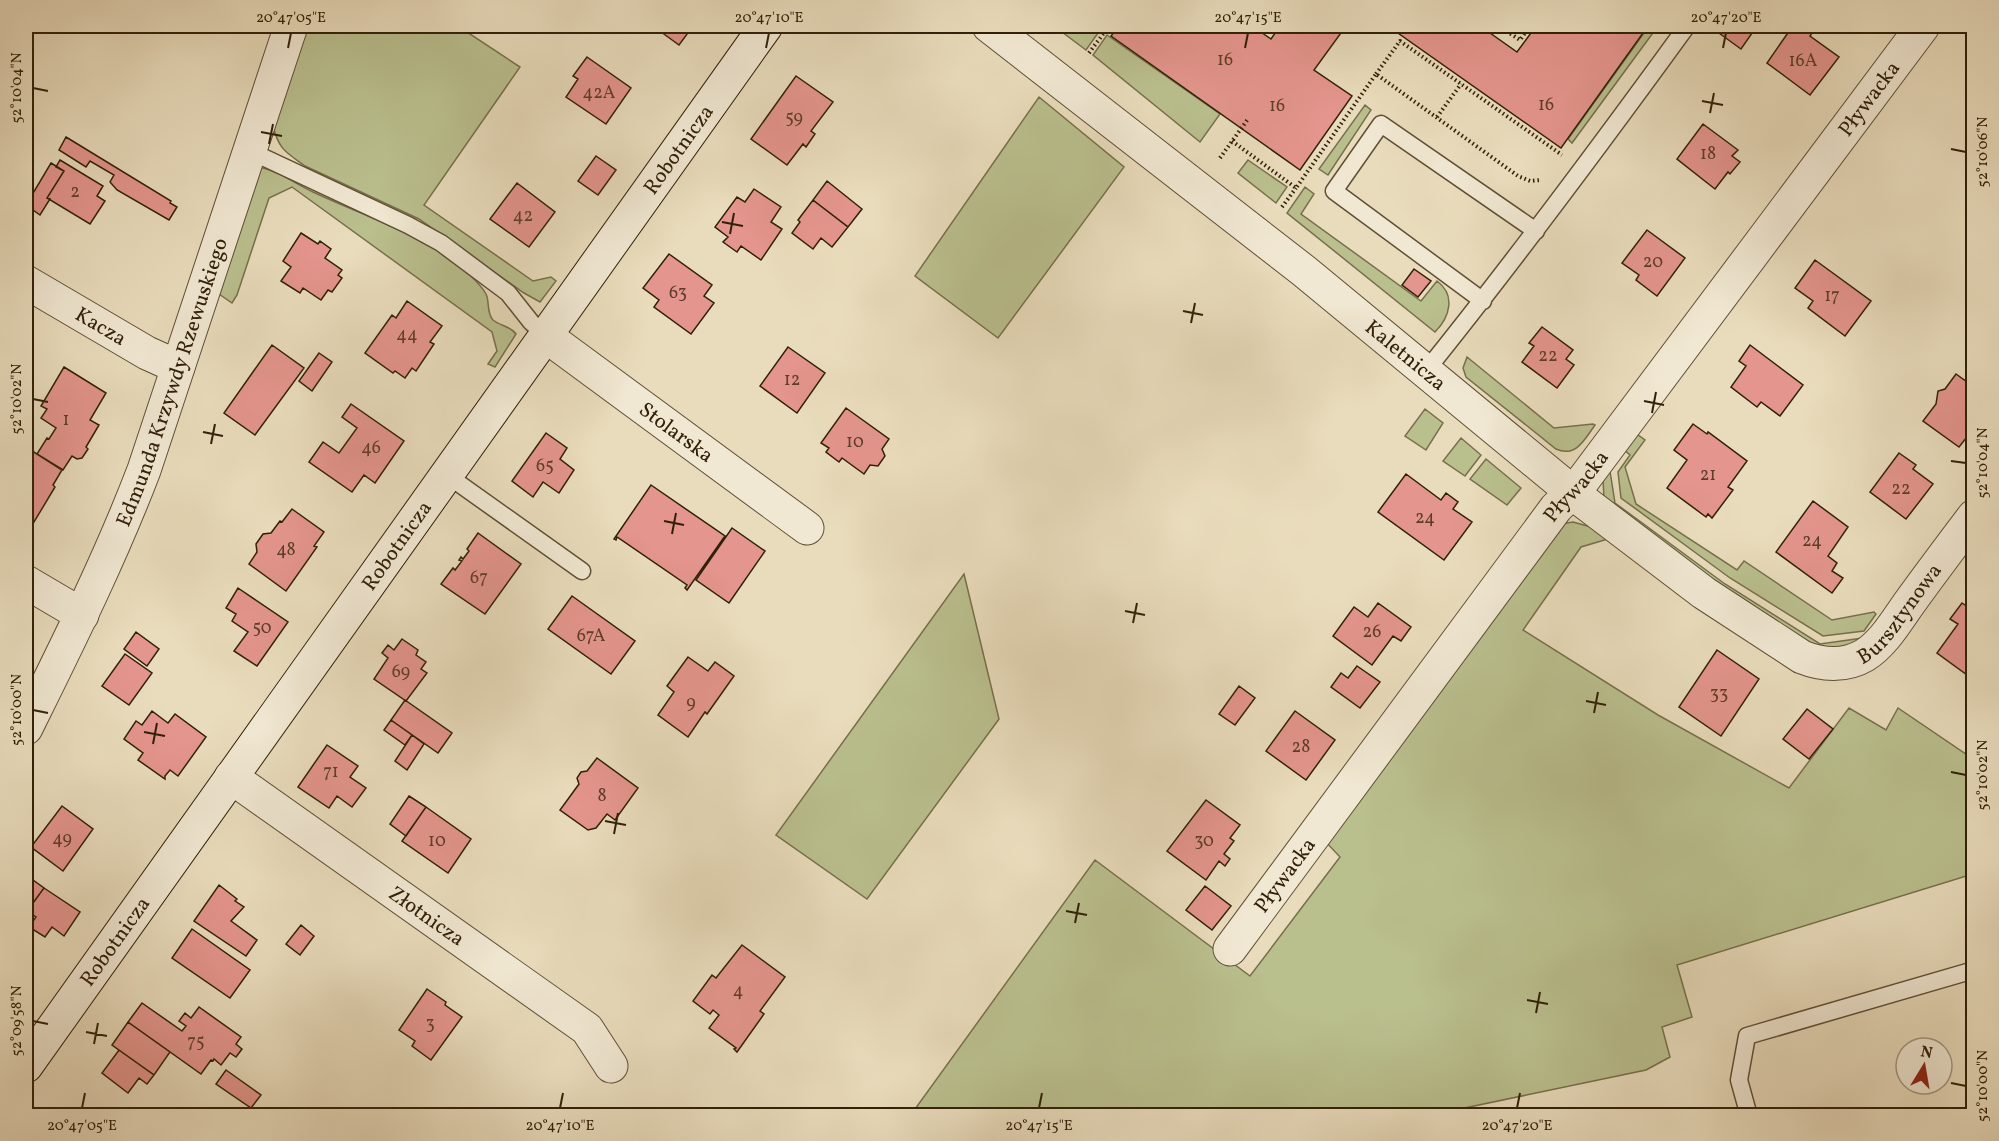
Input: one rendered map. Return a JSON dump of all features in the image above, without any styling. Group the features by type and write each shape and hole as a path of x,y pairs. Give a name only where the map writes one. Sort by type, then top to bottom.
{"street":[{"name":"Edmunda Krzywdy Rzewuskiego","path":"26,728 82,615 129,508 291,26"},
{"name":"Robotnicza","path":"26,1066 766,26"},
{"name":"Kaletnicza","path":"989,26 1304,271 1572,493 1713,599 1802,657 1816,663 1832,664"},
{"name":"Pływacka","path":"1230,949 1549,518 1572,493 1923,26"},
{"name":"Kacza","path":"26,282 147,353 178,367"},
{"name":"Stolarska","path":"546,336 807,528"},
{"name":"Bursztynowa","path":"1832,664 1848,662 1864,655 1877,644 1974,516"},
{"path":"26,582 82,615"},
{"name":"Złotnicza","path":"231,777 587,1029 611,1066"}],"lane":[{"path":"1425,372 1483,301 1688,26"},
{"path":"1483,301 1334,191 1381,124 1536,231"},
{"path":"250,151 408,225 441,243 508,293 531,322 546,336"},
{"path":"447,475 582,571"},
{"path":"1749,1116 1739,1080 1747,1036 1974,970"}],"path":[{"path":"1089,52 1108,26"},
{"path":"1499,26 1520,40 1530,26"},
{"path":"1282,207 1400,41 1567,159"},
{"path":"1376,74 1518,176 1530,181 1541,181 1551,177"},
{"path":"1437,117 1461,84"},
{"path":"1220,158 1248,119"},
{"path":"1232,141 1296,188"}],"green space":[{"path":"307,26 458,26 520,67 424,205 533,281 551,277 556,281 540,302 419,219 305,166 284,150 273,126"},
{"path":"1054,26 1103,26 1086,50"},
{"path":"1649,26 1658,26 1572,143 1568,139"},
{"path":"1107,35 1220,114 1200,142 1093,55"},
{"path":"1039,97 1124,167 998,338 915,276"},
{"path":"1365,105 1371,110 1328,175 1319,169"},
{"path":"1248,160 1287,187 1276,203 1238,173"},
{"path":"259,167 280,174 313,192 396,228 455,262 486,294 493,320 516,334 495,367 488,364 497,351 492,332 292,187 269,198 237,295 232,303 216,292"},
{"path":"1305,187 1314,194 1301,214 1421,301 1437,281 1443,287 1449,299 1449,306 1444,320 1435,332 1287,213"},
{"path":"1467,357 1554,428 1595,425 1579,446 1569,451 1556,449 1466,377 1463,368"},
{"path":"1425,409 1443,423 1426,450 1405,436"},
{"path":"1634,432 1645,440 1625,467 1636,504 1737,570 1744,561 1832,620 1874,612 1876,614 1864,631 1823,636 1730,578 1621,498 1618,472 1630,455 1623,449"},
{"path":"1461,438 1481,455 1465,476 1443,461"},
{"path":"1486,459 1521,488 1507,505 1470,479"},
{"path":"1610,471 1615,503 1725,584 1820,644 1863,638 1861,642 1826,652 1758,613 1604,499 1603,479"},
{"path":"1573,522 1591,527 1608,539 1581,547 1523,630 1658,715 1789,788 1849,708 1886,730 1898,708 1973,759 1973,874 1677,965 1692,1017 1662,1027 1670,1057 1646,1070 1431,1115 910,1116 1095,860 1250,976 1340,857 1325,841 1561,524"},
{"path":"964,574 999,719 867,899 776,835"}],"building":[{"path":"660,26 693,26 679,45 657,29"},
{"path":"1119,26 1252,26 1271,39 1280,26 1346,26 1314,70 1352,96 1300,170 1111,36"},
{"path":"1388,26 1480,26 1517,52 1536,26 1648,26 1561,148"},
{"path":"1714,26 1757,26 1741,49 1712,28"},
{"path":"1790,26 1807,26 1814,30 1810,36 1839,57 1810,95 1767,63 1792,27"},
{"path":"587,57 631,88 606,124 566,97 578,79 573,76"},
{"path":"796,76 833,102 811,131 815,134 806,147 803,144 787,165 751,139"},
{"path":"1703,124 1738,150 1732,156 1740,162 1730,174 1728,172 1715,189 1677,159"},
{"path":"66,137 171,201 170,203 177,207 169,220 117,190 110,182 114,175 90,161 86,167 59,150"},
{"path":"596,156 616,170 598,195 578,181"},
{"path":"60,160 103,186 97,196 105,201 90,224 47,198 64,171 56,167"},
{"path":"51,163 64,171 47,198 50,199 40,215 26,205"},
{"path":"827,181 862,209 848,227 813,200"},
{"path":"517,183 555,212 529,247 490,219"},
{"path":"754,189 781,207 771,222 782,229 761,260 741,246 737,252 723,242 728,237 715,227 737,197 745,202"},
{"path":"813,200 848,227 832,247 821,238 813,249 792,233 800,222 798,220"},
{"path":"1647,230 1685,258 1657,296 1636,280 1639,275 1622,263"},
{"path":"301,233 318,244 320,241 331,249 325,258 342,270 338,275 342,278 332,292 328,290 321,300 303,288 300,293 281,281 291,267 283,261"},
{"path":"669,254 712,285 704,296 714,303 691,334 654,307 659,300 643,288"},
{"path":"1815,260 1871,301 1845,336 1808,308 1813,301 1795,288"},
{"path":"1414,269 1431,281 1418,297 1402,285"},
{"path":"407,301 442,326 430,342 434,344 416,371 412,368 405,378 395,371 393,373 365,353 392,315 396,318"},
{"path":"1542,327 1573,350 1566,359 1574,365 1557,388 1522,362 1534,346 1529,343"},
{"path":"272,345 304,368 255,435 224,413"},
{"path":"1750,345 1803,385 1780,416 1761,402 1757,407 1731,387 1746,366 1739,361"},
{"path":"788,347 825,373 797,413 760,386"},
{"path":"319,353 332,362 312,391 299,381"},
{"path":"64,367 106,393 90,420 99,425 86,447 88,449 82,458 77,459 72,456 63,470 37,454 56,428 41,418 47,409 41,406"},
{"path":"1956,374 1974,387 1974,428 1959,447 1923,421 1936,404 1938,391 1945,389"},
{"path":"351,404 404,441 375,483 364,475 352,492 309,462 323,442 339,453 357,428 342,417"},
{"path":"846,408 889,439 882,449 885,456 878,466 870,465 864,474 842,458 839,462 826,452 829,448 821,443"},
{"path":"1693,424 1707,434 1708,432 1747,461 1728,487 1733,490 1712,518 1708,514 1706,517 1667,488 1687,460 1674,450"},
{"path":"546,433 567,448 560,459 574,470 559,493 543,482 533,497 512,481"},
{"path":"26,447 62,470 53,485 55,487 31,527 26,523"},
{"path":"1899,453 1916,465 1913,469 1933,484 1906,519 1870,492"},
{"path":"1406,474 1441,500 1446,493 1458,502 1453,509 1472,522 1444,560 1378,512"},
{"path":"651,485 725,536 687,590 685,588 687,585 617,537 616,540 614,539"},
{"path":"1813,501 1848,527 1828,556 1837,563 1832,571 1843,578 1832,593 1776,552"},
{"path":"292,509 324,532 314,546 317,547 286,591 249,564 257,552 256,544 263,534 271,533"},
{"path":"732,528 765,551 729,603 696,580"},
{"path":"478,533 521,564 485,614 441,584 453,568 455,570 462,561 459,560 461,557 463,559 469,551 467,549"},
{"path":"238,588 288,622 257,666 234,651 248,632 232,621 236,614 226,608"},
{"path":"572,596 635,641 611,674 548,629"},
{"path":"1378,603 1411,627 1401,641 1393,636 1372,665 1333,636 1354,607 1368,617"},
{"path":"1962,603 1974,611 1974,680 1937,653 1958,624 1950,619"},
{"path":"136,632 159,649 147,666 124,649"},
{"path":"402,639 418,650 416,655 426,662 421,669 427,673 406,701 374,679 388,658 382,653 388,645 394,650"},
{"path":"1717,650 1759,679 1721,736 1679,707"},
{"path":"125,654 152,673 129,705 102,686"},
{"path":"688,657 708,671 715,662 734,676 688,737 658,715 674,692 667,686"},
{"path":"1357,666 1380,682 1360,708 1331,687 1341,673 1348,678"},
{"path":"1239,686 1255,698 1235,725 1219,714"},
{"path":"405,700 452,733 438,753 391,720"},
{"path":"1807,709 1833,729 1809,759 1783,739"},
{"path":"152,711 168,723 175,714 206,737 178,776 170,770 165,779 138,760 143,753 124,739 136,721 142,725"},
{"path":"1295,711 1335,740 1306,780 1266,751"},
{"path":"391,720 412,735 405,745 384,730"},
{"path":"412,735 424,744 407,770 395,761"},
{"path":"327,745 358,766 350,777 366,788 352,807 337,796 329,808 298,787"},
{"path":"597,758 638,788 615,820 607,814 596,828 588,830 560,810 579,784 577,778 581,772 587,771"},
{"path":"409,796 426,807 406,836 390,824"},
{"path":"1206,800 1240,825 1230,838 1234,841 1224,854 1230,859 1225,866 1219,861 1206,880 1167,851"},
{"path":"62,806 93,829 63,871 31,847"},
{"path":"426,807 471,839 448,873 402,841"},
{"path":"26,875 44,888 31,906 26,903"},
{"path":"219,885 244,907 231,921 257,940 246,956 194,921"},
{"path":"1205,886 1231,906 1212,930 1186,910"},
{"path":"44,888 80,912 64,936 52,927 45,937 29,927 36,917 27,911"},
{"path":"301,925 314,936 300,955 286,944"},
{"path":"192,929 250,970 230,998 172,958"},
{"path":"742,945 785,977 760,1011 764,1014 737,1052 734,1049 736,1048 709,1028 719,1015 713,1010 710,1014 693,1001 712,975 716,978"},
{"path":"427,989 462,1017 431,1060 412,1046 415,1041 399,1030"},
{"path":"142,1003 182,1031 186,1026 179,1021 185,1013 191,1018 199,1007 241,1037 236,1044 242,1049 236,1057 230,1053 221,1065 214,1059 211,1060 201,1074 128,1022"},
{"path":"128,1022 170,1052 154,1075 112,1045"},
{"path":"119,1050 154,1075 147,1084 139,1078 128,1093 102,1073"},
{"path":"226,1070 261,1095 251,1108 216,1084"}]}
